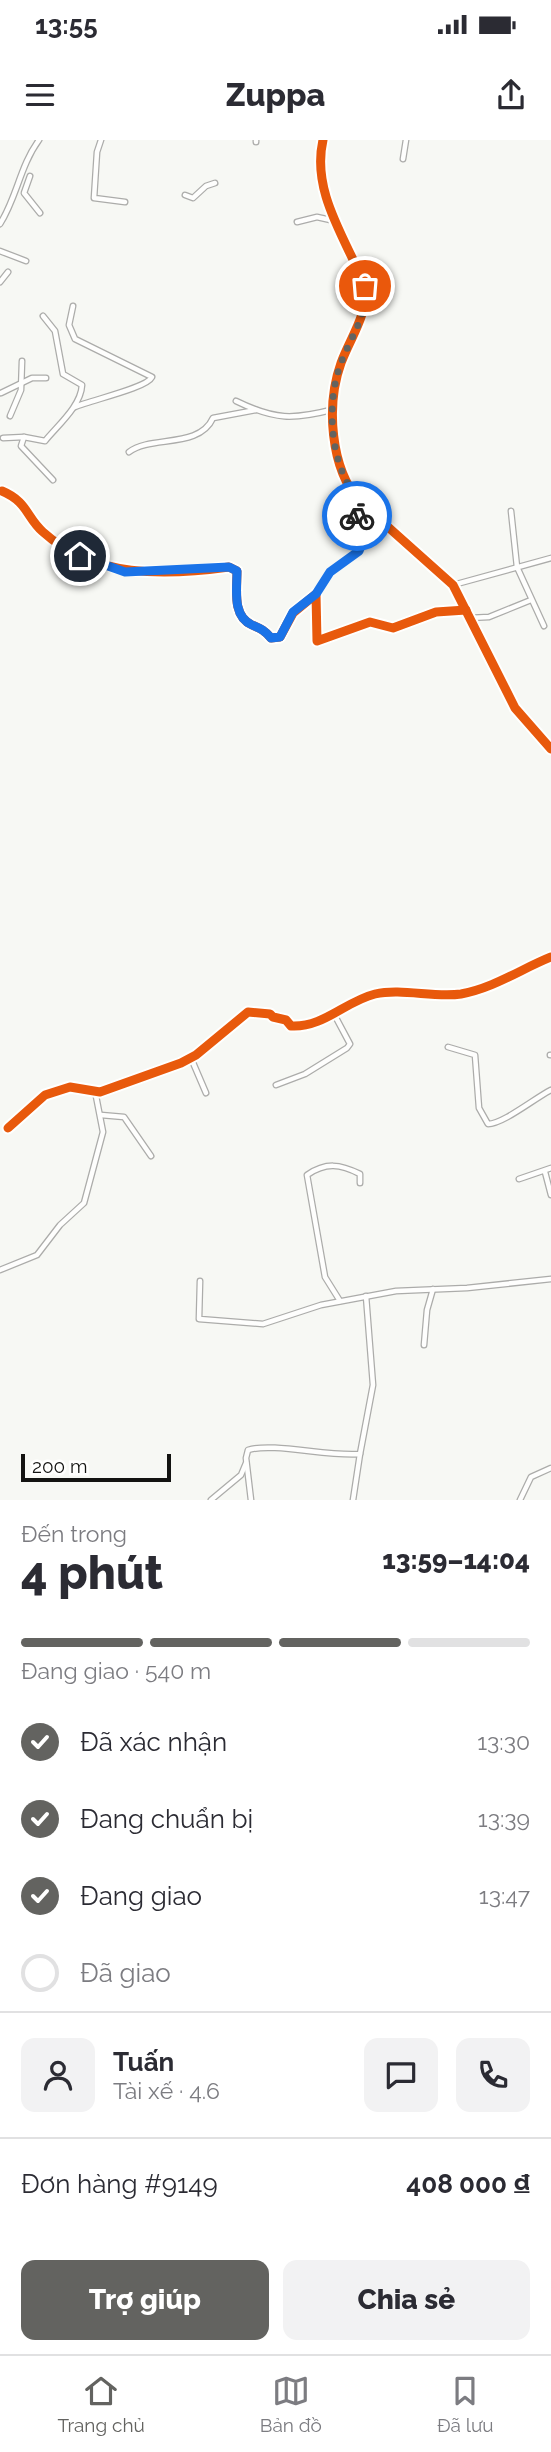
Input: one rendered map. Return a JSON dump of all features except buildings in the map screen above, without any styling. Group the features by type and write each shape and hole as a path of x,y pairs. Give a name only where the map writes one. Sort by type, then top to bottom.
{"street":[{"path":"0,224 8,210 21,170 39,140"},
{"path":"101,140 97,152 94,198 125,202"},
{"path":"323,140 319,157 321,181 365,286 366,301 338,374 334,444 339,467 349,490 360,502 453,584 515,708 551,749"},
{"path":"403,159 405,140"},
{"path":"30,176 24,193 40,213"},
{"path":"185,195 193,198 205,186 215,183"},
{"path":"297,222 317,217 336,221"},
{"path":"0,251 26,261"},
{"path":"0,282 8,272"},
{"path":"73,306 69,325 75,338 152,377 141,387 101,396 75,407"},
{"path":"3,438 24,437 45,441 75,407 82,385 63,374 55,331 43,316"},
{"path":"10,416 20,385 22,361"},
{"path":"1,393 32,378 46,379"},
{"path":"236,401 285,418 335,409"},
{"path":"129,452 136,447 169,443 198,433 210,425 213,418 256,410"},
{"path":"24,437 21,446 53,480"},
{"path":"2,491 29,510 40,530 65,549 96,563 125,572 229,567 237,571 240,615 251,625 262,627 271,638 280,637 293,612 316,594 330,572 359,551 363,541 357,519 360,502"},
{"path":"511,511 517,567 544,626"},
{"path":"453,584 551,558"},
{"path":"316,594 317,641 370,622 393,628 436,612 466,610"},
{"path":"469,618 489,617 531,600"},
{"path":"8,1128 45,1096 70,1087 95,1091 191,1058 248,1012 270,1014 286,1020 291,1026 303,1027 334,1014 358,999 379,993 420,995 470,991 491,986 551,957"},
{"path":"276,1086 305,1074 347,1048 350,1044 334,1014"},
{"path":"448,1047 475,1055 480,1108 488,1124 494,1124 514,1114 532,1099 551,1090"},
{"path":"191,1058 206,1093"},
{"path":"0,1270 37,1255 60,1225 84,1203 103,1132 95,1091"},
{"path":"100,1115 124,1117 151,1156"},
{"path":"340,1301 326,1277 307,1175 333,1164 341,1164 360,1174 360,1183"},
{"path":"519,1179 551,1168"},
{"path":"545,1172 551,1195"},
{"path":"200,1281 198,1316 203,1321 262,1324 366,1296 551,1279"},
{"path":"424,1345 427,1310 433,1289"},
{"path":"353,1500 373,1385 366,1296"},
{"path":"251,1500 248,1450 258,1447 360,1454"},
{"path":"211,1500 241,1475 247,1463"},
{"path":"520,1500 531,1477 551,1468"}],"cycle path":[{"path":"323,140 321,159 326,197 365,286 364,306 341,363 333,398 334,436 342,472 360,502 453,585 515,708 551,749"},
{"path":"2,491 17,500 43,532 63,547 107,566 155,572 229,567 237,571 236,594 241,615 271,638 280,637 293,613 316,594 317,641 370,622 393,628 436,612 466,610"},
{"path":"8,1128 45,1095 70,1087 100,1092 181,1063 196,1055 248,1012 270,1014 286,1020 291,1026 303,1025 324,1019 364,997 375,994 396,992 451,995 473,991 551,957"}],"way so far":[{"path":"357,516 360,502 349,490 339,467 334,444 335,388 341,364 363,314 365,286"}],"route":[{"path":"80,556 125,572 211,570 229,567 237,571 240,615 251,625 262,627 271,638 280,637 293,612 316,594 330,572 359,551 363,541 357,516"}]}
